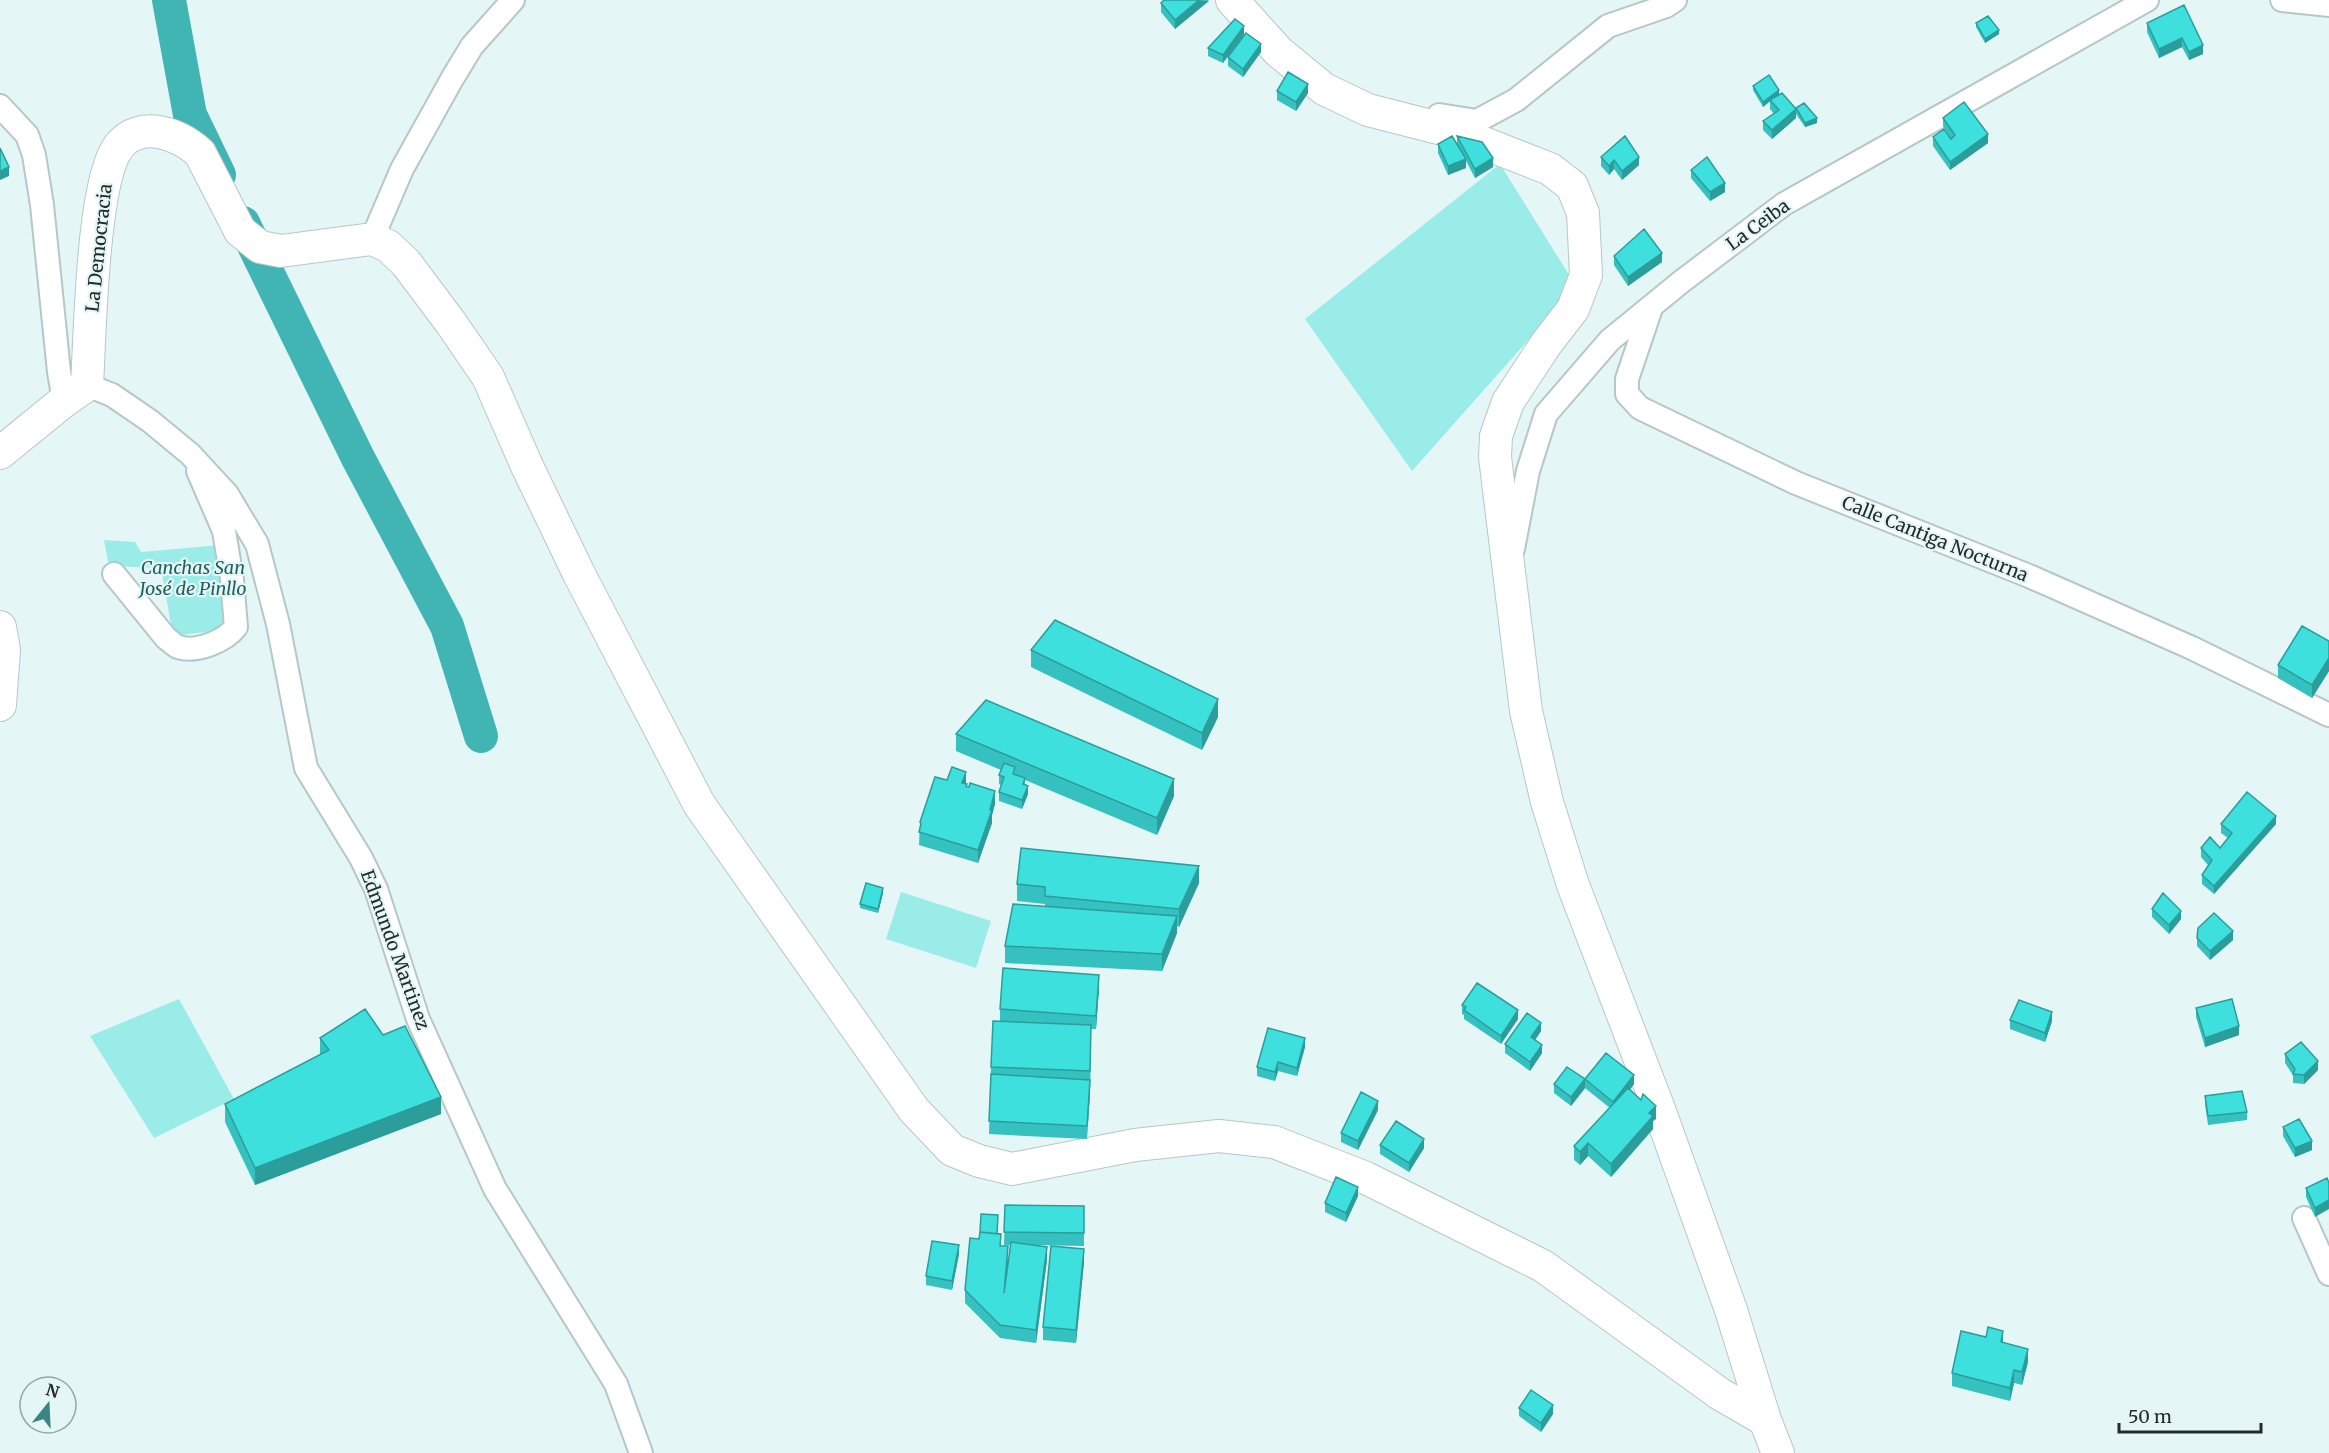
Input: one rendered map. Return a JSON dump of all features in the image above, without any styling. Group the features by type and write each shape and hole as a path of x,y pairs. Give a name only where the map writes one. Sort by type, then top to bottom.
{"street":[{"path":"513,0 472,46 457,70 402,169 372,239 388,246 406,263 451,322 488,377 526,464 579,574 699,804 914,1110 952,1150 979,1161 1012,1169 1135,1145 1218,1136 1274,1142 1366,1178 1543,1266 1720,1394 1779,1443"},
{"path":"1232,0 1278,51 1324,88 1368,110 1458,133 1550,169 1572,186 1583,213 1586,275 1573,309 1546,344 1508,402 1496,436 1495,457 1526,711 1547,802 1573,885 1659,1109 1779,1443"},
{"path":"1368,110 1430,113 1477,121 1516,100 1608,26 1665,6 1675,0"},
{"name":"La Ceiba","path":"1508,574 1528,471 1546,414 1610,340 1681,282 1784,204 2146,0"},
{"path":"2282,0 2329,5"},
{"path":"0,106 27,135 34,155 42,205 58,372 76,393 0,453"},
{"name":"La Democracia","path":"76,393 94,271 101,200 112,160 119,146 132,135 150,131 172,135 200,153 240,231 260,247 280,251 372,239"},
{"name":"Calle Cantiga Nocturna","path":"1651,308 1628,379 1627,394 1640,408 1796,483 2029,576 2192,648 2329,715"},
{"name":"Edmundo Martinez","path":"76,393 112,395 141,414 190,454 227,494 257,544 278,624 306,768 361,858 376,889 418,1019 495,1189 616,1384 641,1453"},
{"path":"114,574 166,638 177,646 192,649 218,641 228,637 236,627 232,579 224,531 190,454"},
{"path":"0,627 4,650 0,705"},
{"path":"2304,1218 2329,1274"}],"green space":[{"path":"1500,164 1576,286 1412,471 1305,319"},
{"name":"Canchas San José de Pinllo","path":"104,540 135,542 141,552 220,545 231,629 173,636 161,568 109,566"},
{"path":"901,892 991,921 976,968 886,939"},
{"path":"179,999 234,1099 154,1138 90,1036"}],"building":[{"path":"1164,0 1199,0 1175,20 1161,3"},
{"path":"2184,5 2203,45 2189,52 2182,38 2159,49 2147,23"},
{"path":"1988,16 1999,30 1985,39 1976,23"},
{"path":"1235,19 1244,26 1223,55 1208,48"},
{"path":"1246,33 1261,44 1243,69 1228,57"},
{"path":"1288,72 1308,84 1296,102 1277,91"},
{"path":"1769,75 1779,90 1763,102 1753,86"},
{"path":"1782,93 1796,109 1772,130 1763,121 1779,110 1770,100"},
{"path":"1964,102 1988,134 1950,162 1933,137 1944,129 1951,139 1955,135 1943,118"},
{"path":"1804,103 1817,118 1805,123 1796,108"},
{"path":"1452,136 1466,159 1448,166 1438,144"},
{"path":"1457,136 1482,142 1493,158 1475,169"},
{"path":"1625,136 1639,157 1622,171 1614,160 1609,166 1601,157"},
{"path":"0,148 9,167 0,171"},
{"path":"1707,157 1725,183 1710,192 1691,170"},
{"path":"1644,229 1662,253 1628,277 1614,256"},
{"path":"1055,620 1218,699 1202,733 1031,650"},
{"path":"2302,626 2329,641 2329,658 2312,685 2278,665"},
{"path":"986,700 1174,779 1157,818 956,734"},
{"path":"1004,763 1015,767 1013,774 1025,778 1023,784 1028,786 1022,800 999,792 1004,777 999,775"},
{"path":"952,767 966,772 962,783 967,784 966,786 969,787 970,783 995,791 990,810 992,810 978,850 919,832 920,822 935,777 947,780"},
{"path":"2247,792 2276,816 2214,886 2202,875 2212,860 2201,848 2210,837 2220,848 2232,833 2221,824"},
{"path":"1021,848 1199,866 1179,909 1045,896 1045,887 1017,884"},
{"path":"866,883 883,888 878,909 860,904"},
{"path":"2163,893 2181,911 2169,925 2152,909"},
{"path":"1013,904 1177,916 1162,954 1005,946"},
{"path":"2214,913 2233,931 2210,951 2197,938 2198,928"},
{"path":"1003,968 1099,975 1096,1016 1000,1009"},
{"path":"1477,983 1518,1010 1501,1036 1464,1010 1466,1007 1462,1005"},
{"path":"2232,999 2239,1026 2205,1038 2196,1008"},
{"path":"2019,1000 2052,1012 2045,1033 2010,1020"},
{"path":"365,1009 383,1035 405,1026 441,1097 255,1168 225,1104 329,1050 320,1038"},
{"path":"1527,1013 1541,1023 1531,1037 1542,1045 1530,1062 1505,1044"},
{"path":"993,1021 1091,1025 1090,1071 991,1067"},
{"path":"1268,1028 1305,1038 1297,1068 1278,1062 1275,1072 1257,1067"},
{"path":"2301,1042 2318,1061 2304,1075 2293,1074 2295,1069 2285,1054"},
{"path":"1606,1053 1634,1075 1613,1102 1585,1079"},
{"path":"1567,1067 1585,1079 1571,1097 1554,1084"},
{"path":"991,1074 1090,1080 1087,1126 989,1121"},
{"path":"1628,1088 1641,1100 1643,1094 1656,1106 1649,1113 1653,1116 1611,1164 1588,1143 1580,1152 1574,1146"},
{"path":"2242,1091 2247,1112 2208,1116 2205,1096"},
{"path":"1361,1092 1378,1101 1358,1141 1341,1133"},
{"path":"2299,1119 2312,1141 2295,1148 2283,1127"},
{"path":"1396,1121 1424,1139 1409,1163 1380,1145"},
{"path":"1336,1177 1358,1187 1346,1213 1325,1203"},
{"path":"2327,1178 2329,1200 2315,1208 2306,1188"},
{"path":"1005,1205 1084,1206 1084,1233 1004,1232"},
{"path":"981,1214 998,1215 997,1234 980,1232"},
{"path":"980,1232 1001,1234 1000,1246 1008,1246 1004,1293 1011,1242 1047,1247 1036,1330 1000,1325 965,1290 970,1238 979,1239"},
{"path":"932,1241 959,1245 952,1281 926,1276"},
{"path":"1051,1246 1084,1249 1076,1330 1043,1327"},
{"path":"1988,1327 2003,1331 2001,1342 2028,1349 2022,1372 2014,1370 2010,1388 1952,1373 1961,1331 1986,1337"},
{"path":"1531,1390 1553,1405 1541,1423 1519,1408"}],"waterway":[{"path":"169,0 190,115 219,175"},
{"path":"243,223 358,458 447,626 481,736"}]}
